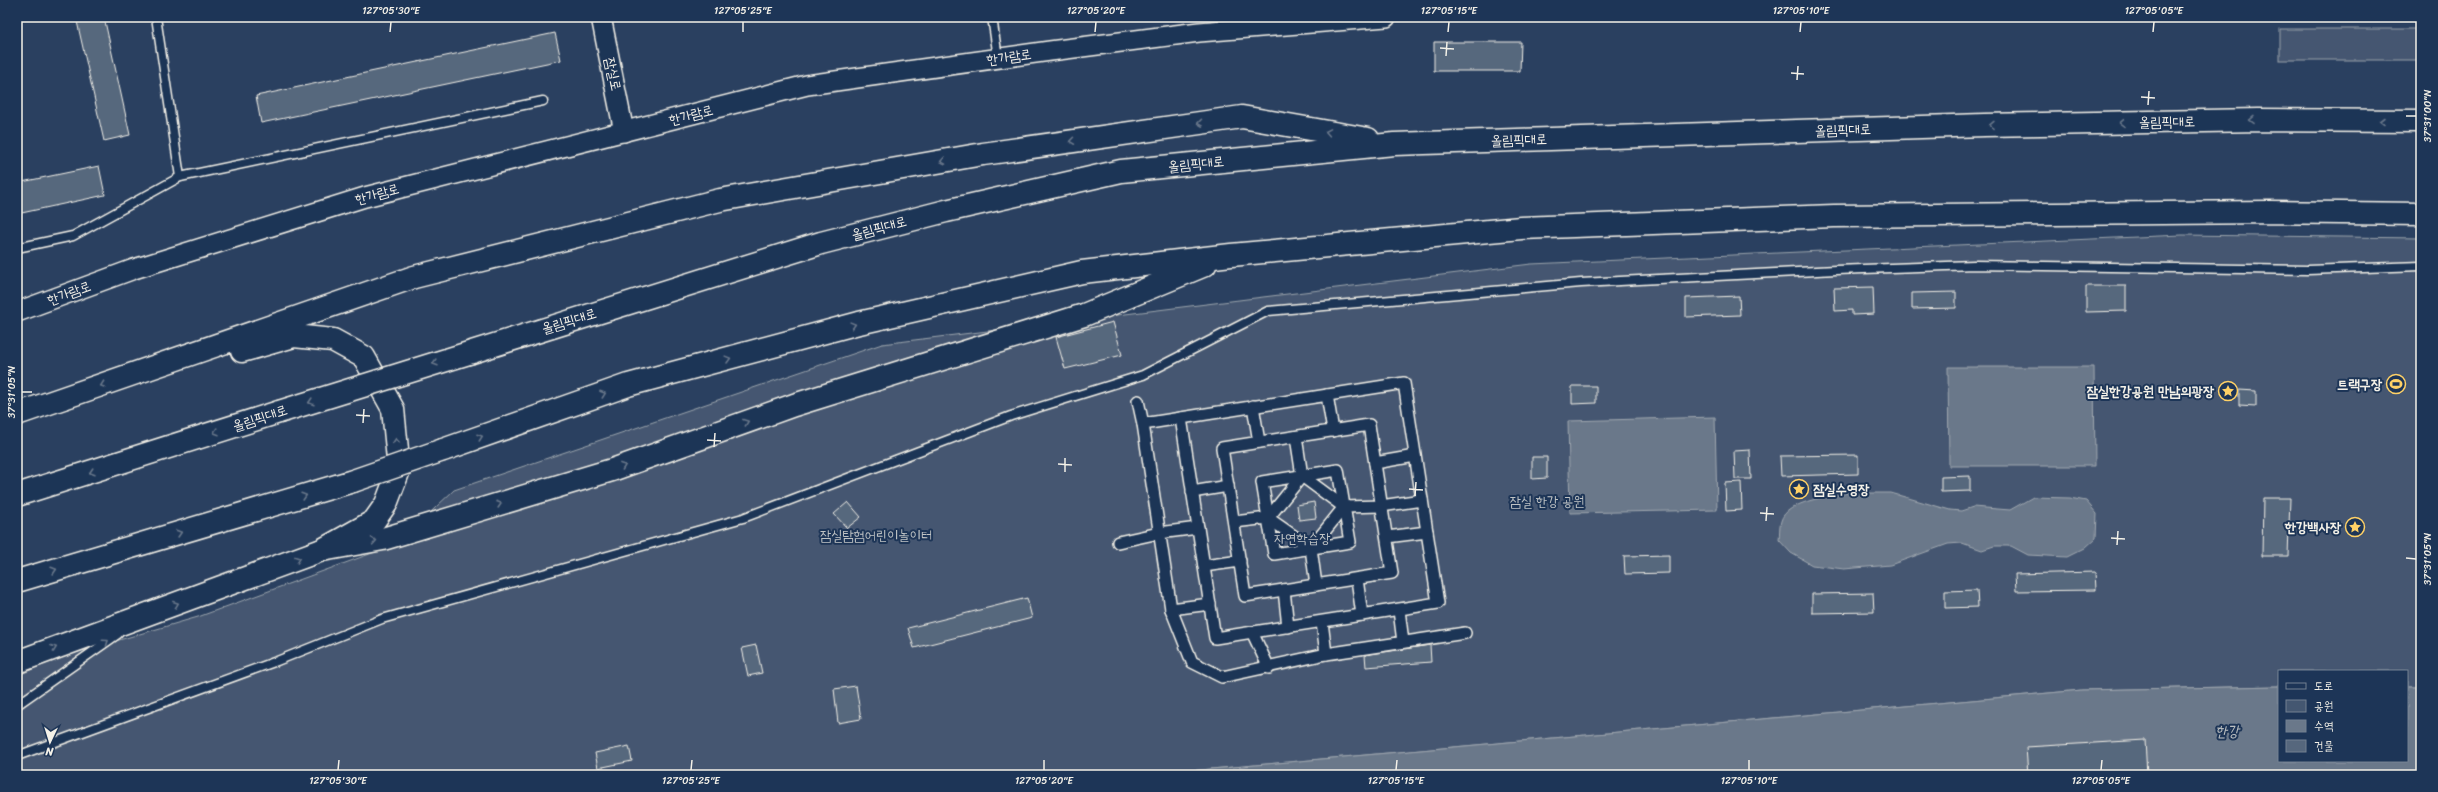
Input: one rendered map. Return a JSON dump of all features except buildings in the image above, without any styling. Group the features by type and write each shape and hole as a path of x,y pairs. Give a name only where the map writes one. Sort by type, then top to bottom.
{"highway":[{"path":"17,414 414,277 720,200 983,154 1242,117 1394,144"},
{"name":"올림픽대로","path":"17,495 821,243 946,211 1121,171 1394,144 1984,125 2259,120 2421,121"},
{"path":"17,581 353,481 628,386 859,323 1082,272 1231,255 1521,228 1834,216 2262,212 2421,214"},
{"path":"322,550 383,540 612,470 794,405 1084,315 1231,255"},
{"path":"17,662 322,550 374,521 386,504 399,470 393,409 364,357 333,340 294,336 218,358 140,372"}],"street":[{"name":"잠실로","path":"601,17 624,132"},
{"name":"한가람로","path":"17,312 134,269 365,196 807,85 1199,32 1386,17"},
{"path":"1143,424 1253,406 1404,383 1438,603 1215,638 1181,418"},
{"path":"1327,395 1333,431"},
{"path":"1138,401 1143,424 1171,609 1192,662 1222,677 1269,668 1326,654 1465,633"},
{"path":"1253,406 1259,442"},
{"path":"1369,425 1392,573 1245,596 1222,448 1296,437 1369,425"},
{"path":"1296,437 1302,476 1344,507 1381,506 1422,500"},
{"path":"1375,462 1415,456"},
{"path":"1338,470 1344,507 1350,542 1274,554 1262,482 1338,470"},
{"path":"1268,518 1302,476"},
{"path":"1192,492 1228,486"},
{"path":"1316,585 1311,548 1344,507"},
{"path":"1234,522 1268,518 1311,548"},
{"path":"1118,542 1160,533 1198,528"},
{"path":"1387,537 1427,532"},
{"path":"1204,566 1240,561"},
{"path":"1357,579 1362,615"},
{"path":"1284,590 1288,627"},
{"path":"1171,609 1210,604"},
{"path":"1399,610 1403,642"},
{"path":"1322,622 1326,654"},
{"path":"1252,632 1269,668"}],"lane":[{"path":"156,17 180,177"},
{"path":"992,17 998,58"},
{"path":"17,248 73,236 180,177 543,101"},
{"path":"17,756 277,661 382,619 743,518 1011,416 1143,375 1268,311 1581,283 1974,265 2307,270 2421,266"},
{"path":"17,705 147,614"}],"green space":[{"path":"2280,29 2421,29 2421,60 2280,60"},
{"name":"잠실 한강 공원","path":"2182,235 2421,238 2421,687 2408,687 2408,670 2278,670 2278,686 2082,690 1145,775 17,775 17,676 54,659 198,617 397,544 454,490 882,344 1531,264"}],"water":[{"path":"1948,367 2094,367 2095,466 1949,466"},
{"path":"1715,417 1717,510 1570,513 1568,421"},
{"path":"1848,493 1891,493 1950,510 1961,511 1973,507 2010,510 2033,497 2070,498 2086,501 2097,514 2096,538 2085,548 2067,557 2028,555 2011,546 1994,546 1982,550 1962,543 1948,544 1890,565 1844,569 1812,565 1791,553 1779,540 1781,521 1785,514 1791,509 1810,501"},
{"name":"한강","path":"2278,686 2278,762 2408,762 2408,687 2421,687 2421,775 1145,775 2082,690"}],"place":[{"name":"트랙구장","path":"2396,384"},
{"name":"잠실한강공원 만남의광장","path":"2228,391"},
{"name":"잠실수영장","path":"1799,489"},
{"name":"한강백사장","path":"2355,527"}],"park label":[{"name":"잠실탐험어린이놀이터","path":"876,535"},
{"name":"자연학습장","path":"1302,538"}]}
